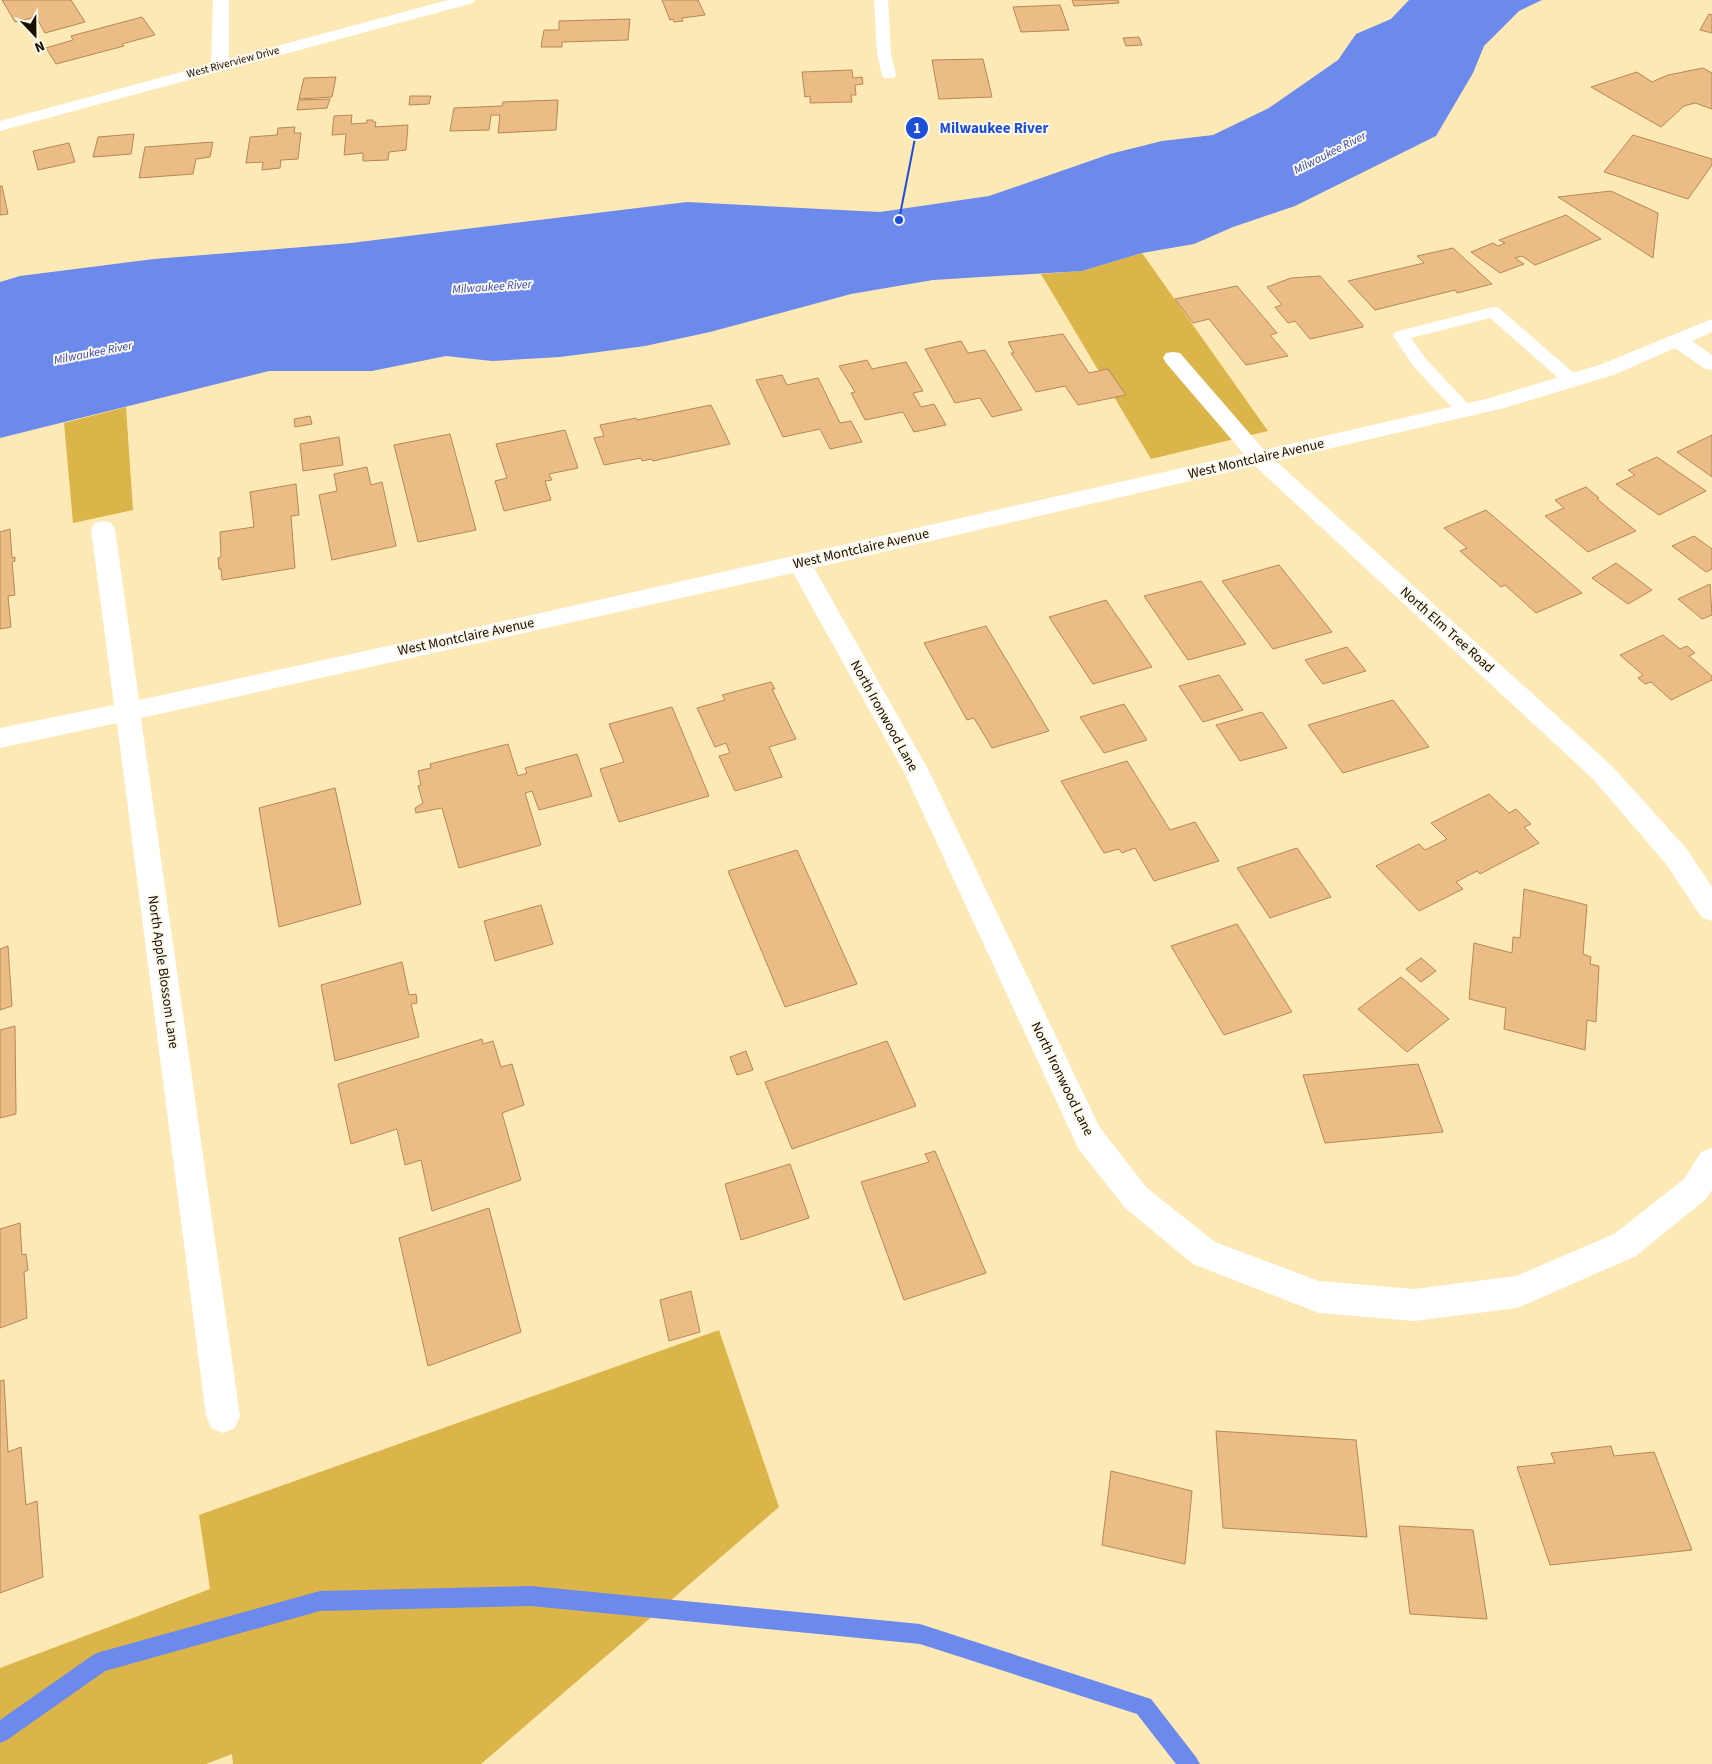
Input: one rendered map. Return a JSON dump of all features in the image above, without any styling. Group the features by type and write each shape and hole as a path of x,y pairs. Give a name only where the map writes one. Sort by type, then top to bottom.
{"street":[{"path":"220,66 221,0"},
{"name":"West Riverview Drive","path":"0,126 467,0"},
{"name":"West Montclaire Avenue","path":"0,738 128,712 799,563 1465,411 1609,369 1712,325"},
{"path":"1676,340 1712,364"},
{"name":"North Elm Tree Road","path":"1173,358 1260,459 1603,773 1676,856 1712,910"},
{"name":"North Apple Blossom Lane","path":"103,529 222,1416"},
{"name":"North Ironwood Lane","path":"799,563 916,772 1089,1138 1136,1198 1204,1253 1319,1297 1414,1305 1517,1292 1625,1245 1695,1189 1712,1162"}],"lane":[{"path":"881,0 884,53 888,75"},
{"path":"1465,411 1420,364 1401,336 1493,312 1571,380"}],"shaded area":[{"path":"1142,253 1268,431 1151,459 1041,274 1082,271"},
{"path":"126,407 133,510 73,523 64,423"},
{"path":"719,1330 779,1507 481,1764 233,1764 232,1754 206,1764 0,1764 0,1668 210,1589 199,1515"}],"water":[{"name":"Milwaukee River","path":"1409,0 1542,0 1519,11 1484,46 1473,73 1436,136 1295,206 1233,227 1194,244 1142,253 1082,271 933,280 851,294 710,332 645,346 560,357 492,361 446,356 372,371 269,371 0,438 0,282 20,276 154,259 351,243 687,202 880,212 989,196 1110,154 1162,141 1213,135 1269,108 1338,60 1356,34 1391,19"}],"building":[{"path":"2,0 71,0 85,22 45,33 36,17 15,22"},
{"path":"662,0 698,0 705,15 682,18 683,21 674,22 673,19 670,20"},
{"path":"1072,0 1118,0 1119,3 1074,6"},
{"path":"1060,5 1069,30 1021,32 1013,7"},
{"path":"1709,14 1712,15 1712,33 1700,30"},
{"path":"142,17 155,35 122,44 124,46 56,64 46,48 73,40 71,36"},
{"path":"630,19 628,40 562,42 562,47 541,47 544,30 559,30 559,21"},
{"path":"1139,37 1142,45 1126,46 1123,38"},
{"path":"983,59 992,97 939,99 932,60"},
{"path":"1703,68 1712,73 1712,109 1695,103 1684,106 1661,127 1591,87 1637,72 1652,82 1668,75"},
{"path":"852,70 853,78 862,77 863,84 855,85 856,95 851,95 852,102 810,103 810,96 805,97 802,72"},
{"path":"336,77 332,97 299,99 304,78"},
{"path":"410,96 431,96 429,104 409,105"},
{"path":"330,99 327,108 297,110 299,100"},
{"path":"558,100 556,130 498,133 500,115 491,115 489,130 450,131 454,108 502,106 503,102"},
{"path":"352,115 351,124 367,123 367,120 373,120 373,122 376,122 375,127 408,125 406,150 389,152 388,160 363,161 363,153 344,155 346,134 332,135 334,116"},
{"path":"295,127 294,133 301,133 298,159 281,160 280,168 262,170 263,162 246,163 250,137 277,135 278,128"},
{"path":"134,134 131,154 93,157 98,137"},
{"path":"1633,135 1712,159 1712,165 1688,199 1604,172"},
{"path":"213,142 210,157 196,159 193,174 139,178 145,147"},
{"path":"69,143 75,162 38,170 33,151"},
{"path":"0,186 2,186 8,214 0,215"},
{"path":"1611,191 1658,213 1653,258 1558,197"},
{"path":"1566,215 1601,239 1535,265 1522,256 1515,258 1524,264 1500,273 1471,252 1493,243 1498,246 1505,243 1499,240"},
{"path":"1453,248 1492,284 1457,293 1455,290 1375,310 1348,281 1424,263 1417,256"},
{"path":"1320,276 1363,327 1310,339 1295,321 1288,323 1275,307 1282,305 1267,287 1291,278"},
{"path":"1237,286 1277,333 1270,335 1288,356 1246,365 1209,319 1193,323 1175,299"},
{"path":"1063,334 1089,373 1108,369 1126,395 1078,405 1065,386 1036,392 1011,353 1014,353 1008,342"},
{"path":"961,341 968,353 985,350 1022,410 992,417 980,398 955,403 925,349"},
{"path":"867,360 872,369 906,362 923,391 913,393 921,407 934,404 946,425 914,432 903,412 865,420 851,393 855,392 839,366"},
{"path":"782,375 787,385 818,378 840,423 851,421 862,442 830,449 820,429 783,437 756,380"},
{"path":"711,405 730,444 653,461 652,459 642,461 641,458 604,465 594,438 604,436 600,425 636,418 637,420"},
{"path":"310,416 312,424 295,427 294,419"},
{"path":"565,430 578,468 549,474 552,480 545,481 551,500 504,511 495,481 507,478 496,444"},
{"path":"450,434 476,530 418,542 394,445"},
{"path":"1712,435 1712,477 1677,452"},
{"path":"339,437 343,465 303,471 300,444"},
{"path":"1657,457 1706,491 1659,515 1616,484 1635,475 1628,470"},
{"path":"367,467 371,485 382,482 396,546 332,560 319,495 337,491 334,474"},
{"path":"296,484 299,515 291,516 295,568 222,580 218,558 221,557 220,532 254,527 250,492"},
{"path":"1586,487 1599,498 1597,499 1636,531 1588,552 1545,516 1564,508 1555,500"},
{"path":"1486,510 1582,593 1536,613 1505,585 1501,587 1460,551 1467,548 1444,528"},
{"path":"10,529 12,558 15,557 15,561 12,562 15,595 8,596 11,627 0,629 0,532"},
{"path":"1694,536 1712,549 1712,569 1706,572 1672,546"},
{"path":"1616,563 1652,590 1628,604 1592,578"},
{"path":"1279,565 1332,632 1273,649 1222,581"},
{"path":"1201,581 1246,644 1188,660 1144,596"},
{"path":"1710,584 1712,615 1702,619 1678,599"},
{"path":"1106,600 1152,667 1093,684 1049,617"},
{"path":"986,626 1049,731 992,748 974,718 967,720 924,643"},
{"path":"1663,635 1680,649 1687,646 1695,653 1689,656 1712,676 1712,680 1671,700 1651,682 1645,684 1638,678 1643,675 1620,655"},
{"path":"1347,647 1366,671 1323,684 1305,660"},
{"path":"1219,675 1243,710 1203,722 1179,686"},
{"path":"771,682 775,689 772,689 796,739 769,747 782,777 735,791 719,756 730,753 726,743 715,747 697,708 725,700 722,695"},
{"path":"1393,700 1429,747 1343,773 1308,725"},
{"path":"1124,704 1147,740 1104,753 1080,717"},
{"path":"672,707 709,796 619,822 600,769 624,762 609,724"},
{"path":"1262,712 1287,748 1240,761 1216,725"},
{"path":"508,744 518,776 527,773 525,768 577,754 592,796 539,810 532,791 525,793 541,845 459,868 442,808 416,813 415,808 423,803 418,786 421,785 418,771 431,768 430,764"},
{"path":"1127,761 1170,830 1195,822 1219,861 1154,881 1135,848 1122,853 1119,849 1104,853 1061,781"},
{"path":"335,788 361,904 279,927 259,808"},
{"path":"1489,794 1509,813 1516,809 1531,824 1524,827 1539,843 1480,874 1477,871 1456,882 1463,889 1419,911 1376,866 1419,844 1425,850 1447,839 1431,823"},
{"path":"1297,848 1331,897 1270,918 1237,868"},
{"path":"797,850 857,984 785,1007 728,871"},
{"path":"1524,889 1587,905 1583,954 1591,957 1590,964 1599,966 1596,1022 1587,1020 1585,1050 1504,1029 1506,1008 1469,999 1474,943 1512,953 1513,937 1520,938"},
{"path":"541,905 553,944 495,961 484,921"},
{"path":"1237,924 1292,1012 1224,1035 1171,946"},
{"path":"8,946 12,1006 0,1010 0,949"},
{"path":"1421,958 1436,971 1421,982 1406,969"},
{"path":"402,962 409,995 416,994 417,1003 411,1004 419,1037 335,1061 321,985"},
{"path":"1401,977 1449,1019 1407,1052 1358,1009"},
{"path":"15,1026 16,1114 0,1118 0,1030"},
{"path":"482,1039 483,1044 493,1041 501,1067 512,1064 524,1105 502,1113 521,1180 432,1211 421,1160 405,1165 397,1129 351,1144 338,1084"},
{"path":"887,1041 916,1106 792,1149 765,1082"},
{"path":"746,1051 753,1070 737,1075 730,1057"},
{"path":"1418,1064 1443,1132 1325,1143 1303,1075"},
{"path":"935,1151 986,1273 904,1300 861,1182 929,1162 925,1154"},
{"path":"790,1164 809,1218 741,1240 725,1184"},
{"path":"489,1208 521,1332 428,1366 399,1238"},
{"path":"20,1223 22,1255 26,1254 28,1270 24,1272 27,1318 0,1328 0,1229"},
{"path":"691,1291 700,1332 669,1341 660,1300"},
{"path":"4,1380 8,1452 21,1447 26,1505 37,1501 43,1577 0,1593 0,1381"},
{"path":"1216,1431 1356,1440 1367,1537 1223,1528"},
{"path":"1611,1446 1614,1456 1654,1452 1692,1550 1550,1565 1517,1467 1555,1463 1551,1453"},
{"path":"1111,1471 1192,1491 1185,1564 1102,1545"},
{"path":"1399,1526 1473,1530 1487,1619 1410,1614"}],"waterway":[{"path":"0,1733 100,1662 320,1601 531,1596 920,1634 1144,1706 1189,1764"}],"place":[{"name":"Milwaukee River","path":"899,220"}]}
